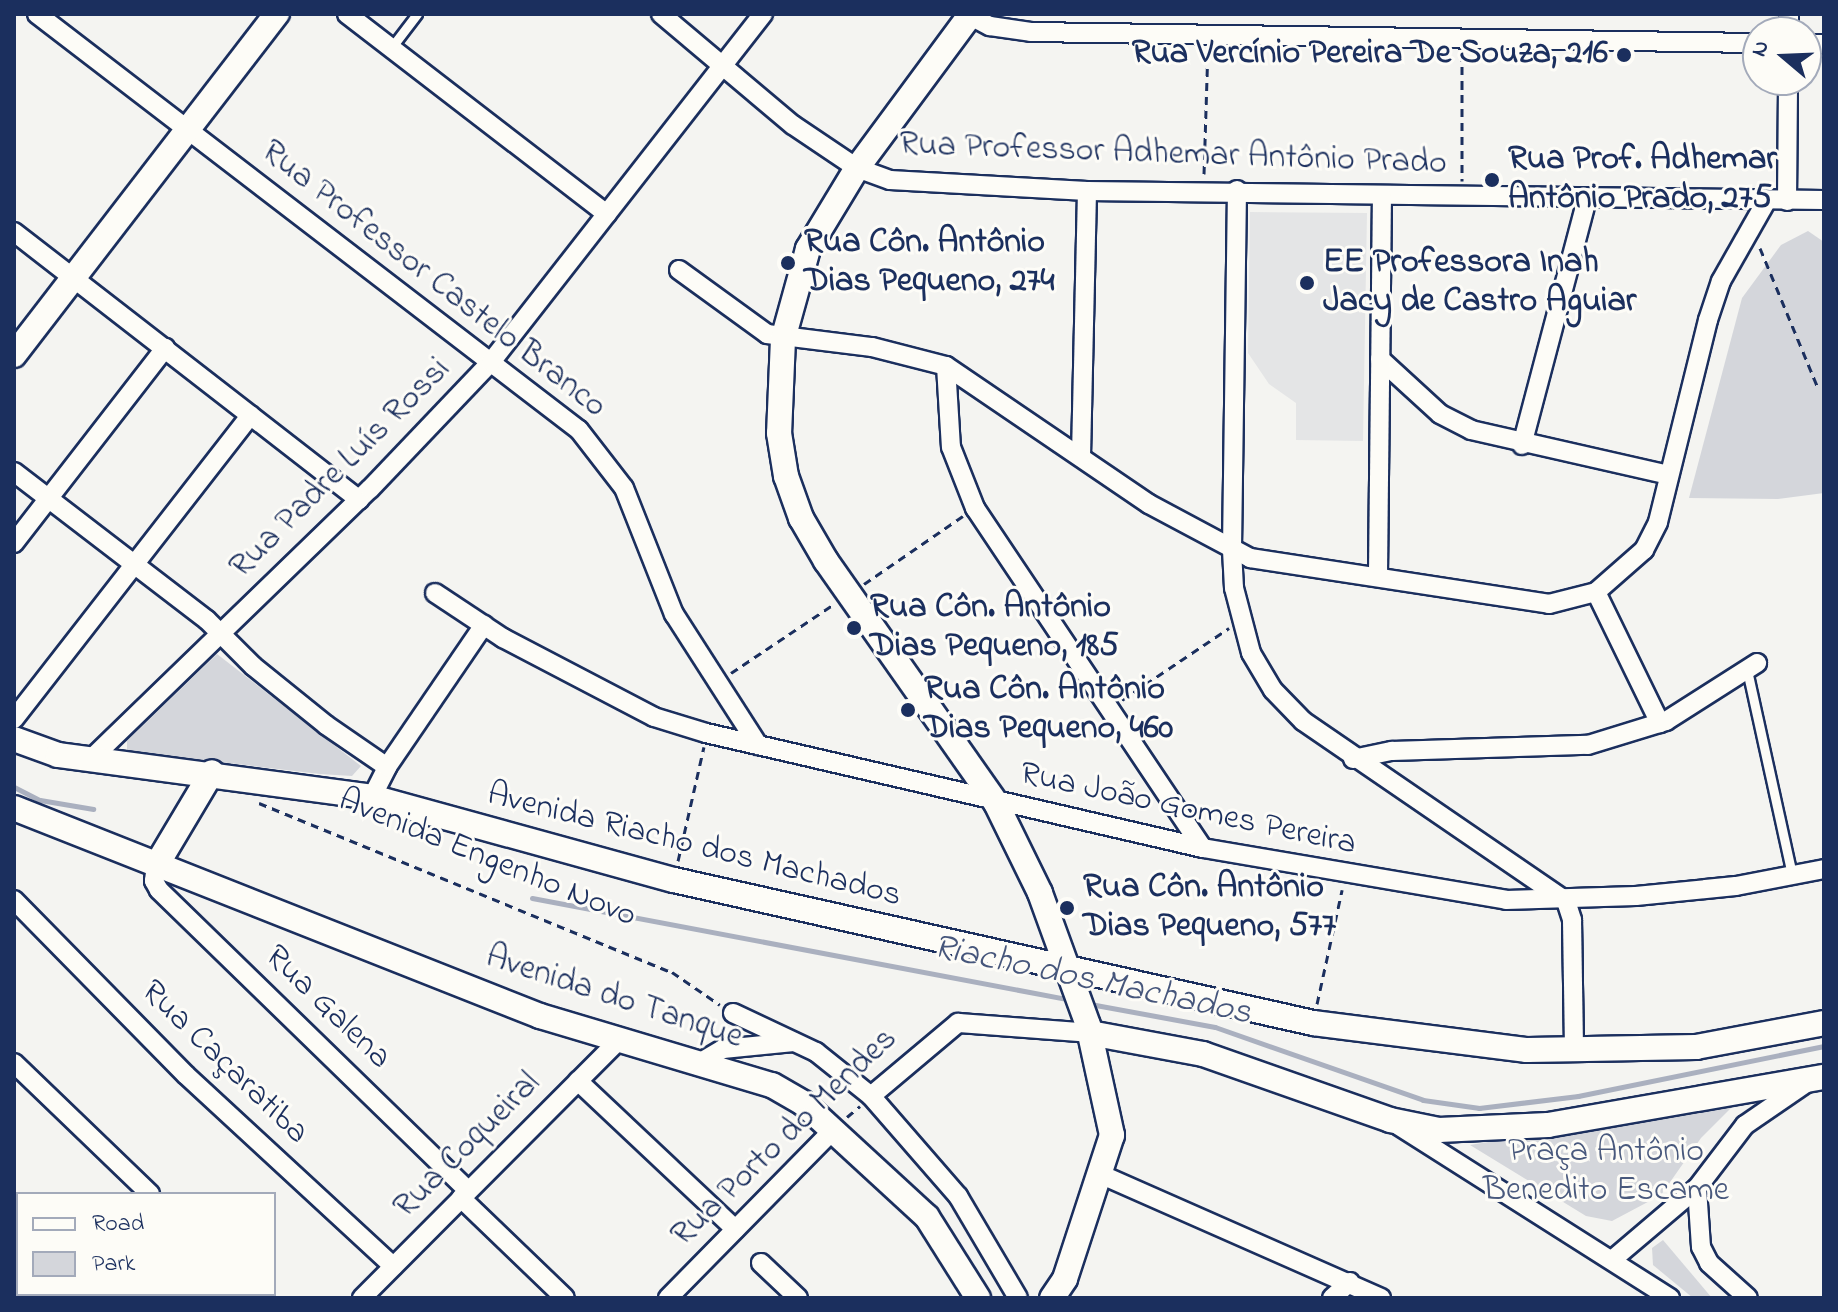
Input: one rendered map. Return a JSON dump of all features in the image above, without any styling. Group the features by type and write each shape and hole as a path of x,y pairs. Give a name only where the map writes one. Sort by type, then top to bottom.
{"street":[{"name":"Rua Professor Castelo Branco","path":"37,14 579,430 605,459 634,509 674,614 758,745"},
{"path":"14,355 277,14"},
{"path":"347,14 607,214"},
{"name":"Rua Professor Adhemar Antônio Prado","path":"661,14 793,125 857,168 912,182 1087,191 1237,190 1382,196 1824,200"},
{"name":"Rua Padre Luís Rossi","path":"90,760 359,500 491,362 763,14"},
{"path":"1061,1292 1102,1175 1112,1122 1089,1029 1040,893 996,803 852,604 801,518 786,476 779,433 783,339 808,249 857,168 969,15 1005,30 1208,37 1742,43"},
{"path":"1787,201 1788,96"},
{"path":"1237,190 1232,550 1241,621 1251,653 1273,690 1303,721 1353,759 1566,901 1573,941 1574,1050"},
{"path":"1081,456 1087,191"},
{"path":"1378,574 1382,196"},
{"path":"1522,445 1587,199"},
{"path":"679,270 750,324 783,339 872,347 946,366 1149,504 1232,550 1271,562 1378,574 1549,604 1596,592 1644,550 1658,522 1708,320 1721,281 1767,200"},
{"path":"14,232 359,500"},
{"path":"14,543 165,348"},
{"path":"1380,359 1440,414 1471,430 1522,445 1669,475"},
{"path":"946,366 951,447 975,508 1203,848"},
{"path":"14,719 251,415"},
{"path":"14,472 220,634 326,725 387,767"},
{"path":"1596,592 1660,723"},
{"name":"Rua João Gomes Pereira","path":"435,593 484,625 619,701 707,734 996,803 1203,848 1345,876 1506,900 1566,901 1736,886 1823,869"},
{"path":"372,797 387,767 484,625"},
{"path":"1353,759 1392,751 1558,750 1660,723 1752,666"},
{"name":"Avenida Riacho dos Machados","path":"14,739 90,760 212,772 372,797 674,880 1072,982 1313,1023 1462,1046 1574,1050 1696,1047 1824,1023"},
{"path":"156,866 212,772"},
{"name":"Avenida do Tanque","path":"14,808 540,1016 772,1085 803,1103 927,1217 978,1298"},
{"name":"Rua Galena","path":"156,866 154,881 159,890 465,1194 565,1298"},
{"name":"Rua Caçaratiba","path":"14,900 186,1075 393,1266"},
{"name":"Avenida do Tanque","path":"733,1013 795,1042 844,1071 871,1096 958,1196 1018,1298"},
{"name":"Rua Porto do Mendes","path":"871,1096 948,1027 982,1021 1089,1029"},
{"path":"1089,1029 1203,1054 1390,1120 1439,1130 1548,1125 1819,1078"},
{"name":"Rua Coqueiral","path":"362,1298 620,1039"},
{"path":"701,1062 723,1049 795,1042"},
{"path":"14,1063 148,1192"},
{"path":"1612,1260 1697,1188 1745,1125 1819,1078"},
{"path":"578,1081 735,1229"},
{"path":"1390,1120 1670,1298"},
{"name":"Rua Porto do Mendes","path":"668,1298 833,1130"},
{"path":"1102,1175 1381,1298"},
{"path":"1697,1188 1701,1247 1709,1263 1748,1298"},
{"path":"761,1263 798,1298"},
{"path":"1332,1298 1350,1282"}],"lane":[{"path":"391,48 417,14"},
{"path":"1752,666 1792,874"}],"path":[{"path":"1204,190 1208,37"},
{"path":"1462,40 1462,197"},
{"path":"1752,230 1818,388"},
{"path":"1109,708 1241,621"},
{"path":"674,880 707,734"},
{"name":"Avenida Engenho Novo","path":"257,802 672,972 733,1013"},
{"path":"1313,1023 1345,876"},
{"name":"Rua Porto do Mendes","path":"833,1130 871,1096"}],"shaded area":[{"name":"EE Professora Inah Jacy de Castro Aguiar","path":"1250,212 1367,213 1363,441 1296,440 1296,403 1269,384 1248,353"}],"green space":[{"path":"1808,231 1824,242 1824,493 1778,499 1689,498 1742,298 1781,245"},
{"path":"217,654 361,766 352,776 320,774 127,751 127,741"},
{"name":"Praça Antônio Benedito Escame","path":"1738,1101 1701,1138 1661,1195 1612,1221 1586,1216 1470,1145"},
{"path":"1663,1240 1712,1298 1693,1298 1653,1265 1652,1248"}],"waterway":[{"name":"Riacho dos Machados","path":"14,787 40,800 93,809"},
{"name":"Riacho dos Machados","path":"532,898 1072,1000"},
{"name":"Riacho dos Machados","path":"1090,1004 1215,1027 1423,1100 1479,1108 1578,1096 1824,1046"}],"place":[{"name":"Rua Vercínio Pereira De Souza, 216","path":"1624,55"},
{"name":"Rua Prof. Adhemar Antônio Prado, 275","path":"1492,180"},
{"name":"Rua Côn. Antônio Dias Pequeno, 274","path":"788,263"},
{"name":"EE Professora Inah Jacy de Castro Aguiar","path":"1307,283"},
{"name":"Rua Côn. Antônio Dias Pequeno, 185","path":"854,628"},
{"name":"Rua Côn. Antônio Dias Pequeno, 460","path":"908,710"},
{"name":"Rua Côn. Antônio Dias Pequeno, 577","path":"1067,908"}]}
